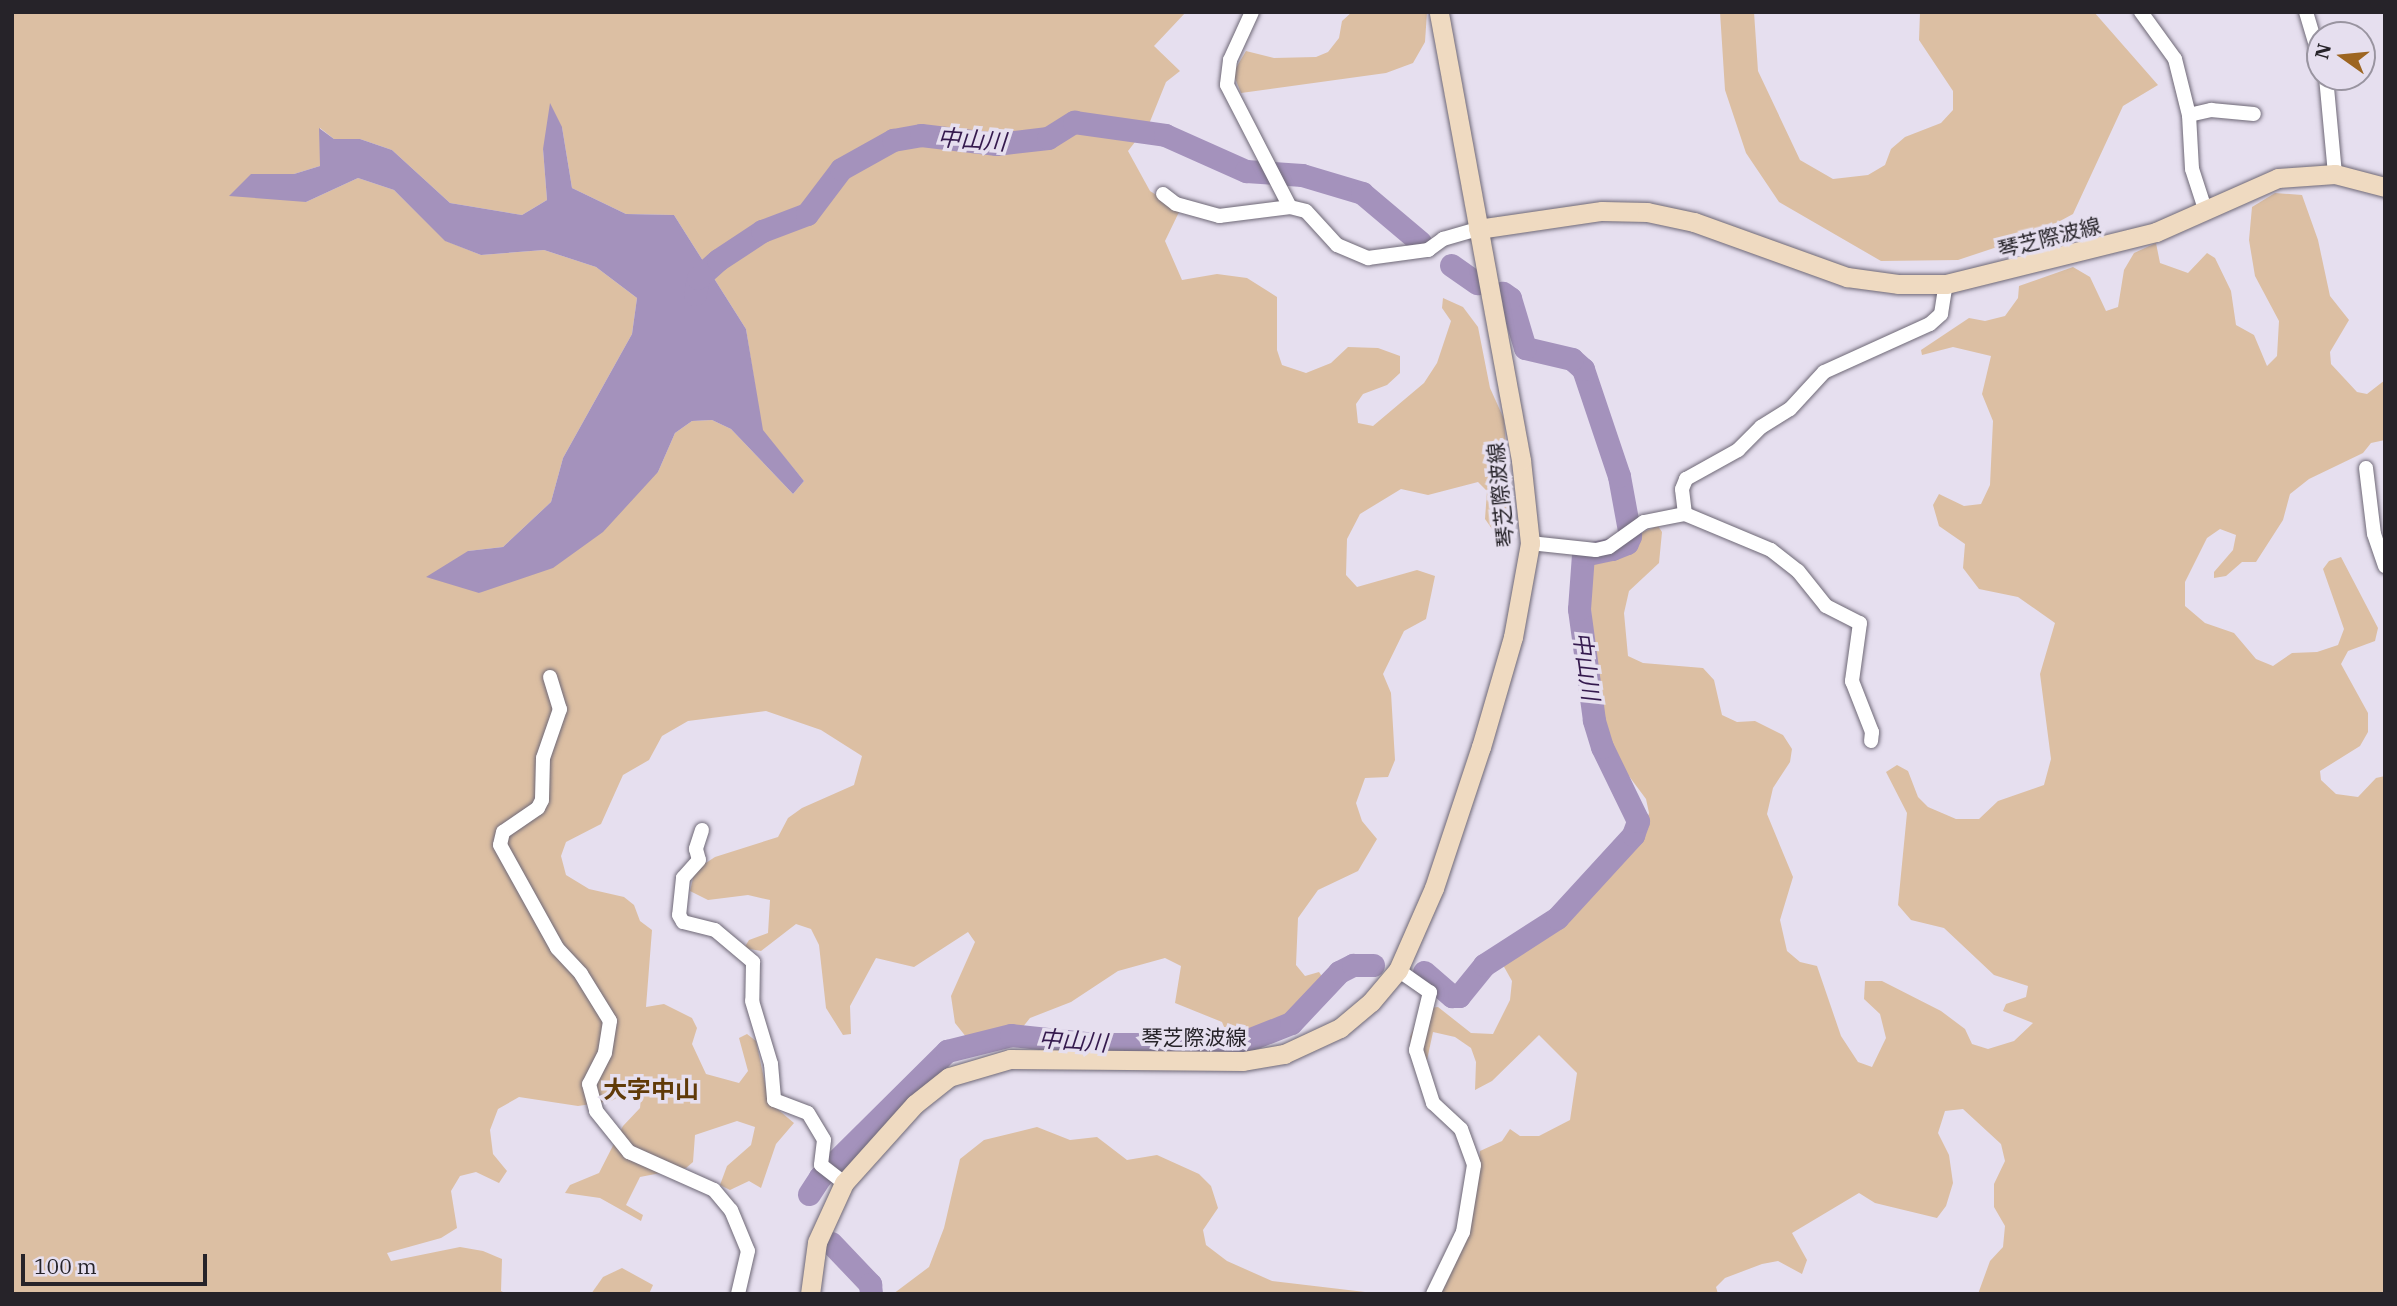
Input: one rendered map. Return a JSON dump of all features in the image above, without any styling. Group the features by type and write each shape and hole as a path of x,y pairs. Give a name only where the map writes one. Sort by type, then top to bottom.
{"main road":[{"path":"1439,12 1478,229"},
{"name":"琴芝際波線","path":"810,1294 817,1242 844,1183 924,1096 968,1069 1010,1059 1263,1059 1304,1047 1340,1028 1371,1002 1398,970 1434,888 1484,734 1519,611 1530,542 1521,460 1478,229 1602,211 1647,212 1693,222 1847,277 1898,284 1946,284 2118,243 2206,212 2268,181 2335,174 2385,187"}],"street":[{"path":"1252,12 1230,60 1227,85 1290,207"},
{"path":"2141,12 2175,59 2189,115 2192,169 2206,212"},
{"path":"2327,91 2335,174"},
{"path":"2189,115 2211,110 2254,114"},
{"path":"1163,194 1176,204 1219,216 1290,207 1306,211 1337,244 1368,258 1427,250 1443,239 1478,229"},
{"path":"1685,514 1682,489 1686,479 1738,450 1761,427 1790,409 1824,372 1930,324 1941,314 1946,284"},
{"path":"2366,468 2374,534 2385,566"},
{"path":"1530,542 1609,547 1644,523 1685,514 1771,550 1798,571 1826,606 1860,623 1852,681 1872,732 1871,741"},
{"path":"550,677 561,709 543,758 542,800 538,808 503,832 499,845 557,948 581,974 610,1021 605,1053 589,1084 596,1111 629,1152 713,1190 731,1210 748,1251 738,1294"},
{"path":"702,830 696,849 699,860 683,878 679,915 682,922 715,930 753,962 752,1001 771,1064 774,1100 808,1113 824,1140 821,1165 844,1183"},
{"path":"1398,970 1430,992 1416,1050 1433,1103 1461,1129 1474,1165 1463,1232 1433,1294"}],"shaded area":[{"path":"12,12 1186,12 1154,46 1180,71 1166,82 1149,124 1128,151 1150,191 1180,210 1165,241 1182,280 1217,274 1247,278 1277,297 1277,350 1282,365 1306,373 1331,363 1348,347 1378,348 1400,356 1400,373 1387,385 1363,394 1356,404 1358,423 1373,426 1424,383 1437,363 1451,321 1442,308 1443,298 1463,307 1478,327 1490,388 1504,419 1512,533 1497,536 1485,519 1487,491 1478,482 1428,495 1401,489 1360,514 1347,539 1346,575 1357,587 1417,570 1435,576 1426,619 1404,631 1383,674 1391,693 1395,760 1388,777 1365,778 1356,803 1362,821 1377,839 1358,871 1318,890 1298,918 1296,965 1305,976 1319,972 1323,978 1284,1020 1254,1032 1227,1034 1222,1022 1175,1003 1181,966 1165,958 1118,971 1071,1002 1030,1018 1022,1028 967,1038 955,1023 951,996 975,942 968,932 914,967 876,958 850,1006 851,1034 843,1035 826,1008 819,945 811,929 796,924 761,951 744,948 749,940 768,933 770,900 748,895 708,900 690,891 695,870 715,857 778,837 788,818 802,808 854,785 862,756 821,730 766,711 688,721 662,736 649,760 623,775 601,824 566,842 561,856 566,875 589,889 624,897 634,905 640,921 652,930 646,1007 664,1004 692,1018 697,1028 692,1044 706,1074 739,1083 748,1071 739,1038 747,1034 756,1041 769,1102 794,1123 776,1144 761,1188 749,1181 730,1190 720,1185 727,1166 751,1145 755,1127 737,1121 695,1135 693,1162 686,1168 640,1177 626,1205 643,1215 641,1221 600,1198 565,1193 570,1185 599,1173 623,1126 640,1108 641,1098 628,1092 611,1101 578,1106 519,1097 498,1109 490,1130 493,1154 507,1171 499,1183 476,1172 460,1176 451,1191 457,1228 441,1238 387,1253 391,1261 460,1247 483,1251 502,1259 501,1291 507,1294 12,1294","holes":["562,127 572,188 626,214 674,215 746,329 762,430 804,481 793,494 731,429 712,420 692,421 675,433 658,472 479,593 468,551 503,547 551,502 563,458 632,334 637,298 596,267 544,250 481,255 446,241 394,190 358,178 306,202 251,174 294,174 320,166 320,128 334,139 360,139 392,150 450,203 522,215 547,200 543,149"]},
{"path":"1352,12 1427,12 1425,42 1413,63 1386,73 1241,93 1233,73 1246,51 1274,58 1316,57 1328,52 1339,38 1342,21"},
{"path":"1720,12 1754,12 1758,71 1800,160 1833,179 1868,175 1885,165 1891,149 1905,137 1941,123 1953,110 1953,91 1919,40 1920,12 2094,12 2158,85 2123,106 2073,214 2036,234 1958,260 1881,261 1779,202 1746,153 1725,90"},
{"path":"550,103 562,127 572,188 626,214 674,215 746,329 763,430 804,481 793,494 731,429 712,420 692,421 675,433 658,472 603,532 553,568 479,593 426,577 468,551 503,547 551,502 563,458 632,334 637,298 596,267 544,250 481,255 445,241 394,190 358,178 306,202 229,196 251,174 294,174 320,166 319,128 334,139 360,139 392,150 450,203 522,215 547,200 543,149"},
{"path":"2275,193 2302,195 2318,240 2330,296 2349,320 2330,352 2331,364 2357,392 2367,394 2385,380 2385,440 2371,443 2363,453 2309,479 2290,494 2283,520 2256,562 2242,562 2226,576 2214,578 2214,572 2233,550 2236,535 2220,529 2207,538 2185,582 2185,606 2205,623 2234,633 2256,659 2273,666 2292,653 2317,652 2338,645 2344,629 2323,569 2329,561 2341,557 2378,628 2375,641 2348,651 2341,664 2368,713 2368,732 2360,746 2320,771 2321,780 2336,794 2358,797 2376,778 2385,776 2385,1294 1978,1294 1990,1261 2003,1247 2005,1226 1994,1207 1994,1184 2005,1161 2001,1144 1963,1109 1945,1111 1938,1133 1949,1155 1953,1183 1946,1206 1937,1218 1875,1203 1859,1193 1792,1233 1807,1260 1802,1274 1778,1261 1762,1264 1725,1278 1716,1287 1718,1294 1437,1294 1477,1184 1480,1151 1502,1141 1510,1129 1520,1136 1539,1136 1570,1120 1577,1073 1539,1035 1492,1081 1475,1090 1476,1062 1471,1048 1455,1037 1433,1032 1427,1060 1414,1069 1410,1037 1422,1009 1438,1007 1471,1033 1493,1034 1510,1000 1512,981 1503,965 1515,949 1552,928 1624,857 1643,833 1649,813 1646,799 1620,764 1595,693 1589,567 1603,558 1624,555 1643,532 1658,526 1662,532 1659,563 1629,591 1624,613 1628,656 1643,663 1703,668 1714,680 1722,715 1737,722 1755,721 1783,735 1792,749 1790,762 1773,788 1767,814 1793,877 1780,920 1787,951 1800,962 1817,966 1841,1036 1858,1062 1872,1067 1886,1038 1880,1014 1864,999 1865,981 1882,981 1941,1011 1965,1029 1972,1044 1988,1049 2014,1041 2033,1023 2003,1011 2006,1004 2026,997 2028,986 1994,975 1944,928 1911,920 1898,905 1907,813 1886,772 1897,765 1908,771 1918,797 1928,807 1956,819 1979,819 1998,801 2044,785 2051,759 2040,674 2055,623 2018,597 1979,589 1963,568 1965,544 1939,526 1933,505 1939,494 1964,506 1981,504 1990,485 1993,421 1982,394 1991,356 1953,347 1922,355 1921,350 1969,318 1985,321 2005,316 2018,298 2019,286 2073,267 2090,277 2106,311 2118,307 2124,270 2134,253 2156,243 2160,263 2188,273 2207,253 2215,258 2231,291 2236,325 2254,335 2267,366 2277,356 2279,321 2255,276 2249,240 2252,207"},
{"path":"1037,1127 1070,1140 1097,1137 1127,1160 1157,1155 1199,1174 1211,1186 1218,1208 1203,1230 1206,1245 1227,1261 1272,1281 1382,1294 893,1294 929,1267 944,1228 960,1159 984,1140"},
{"path":"622,1268 653,1285 649,1294 591,1294 603,1277"}],"waterway":[{"name":"中山川","path":"695,294 698,278 718,260 762,231 807,214 841,169 893,140 921,135 996,144 1048,138 1074,122 1165,135 1246,171 1302,175 1362,193 1420,242"},
{"name":"中山川","path":"1451,265 1477,283"},
{"name":"中山川","path":"1424,972 1452,996 1459,996 1484,965 1557,918 1633,835 1638,821 1602,747 1594,720 1579,609 1583,555 1627,543 1630,536 1619,476 1583,369 1572,359 1525,348 1510,298 1503,293"},
{"name":"中山川","path":"809,1194 820,1177 947,1051 1011,1035 1095,1044 1238,1044 1291,1023 1339,972 1353,965 1373,965"},
{"name":"中山川","path":"831,1243 870,1284 871,1294"}],"district":[{"name":"大字中山","path":"651,1090"}]}
